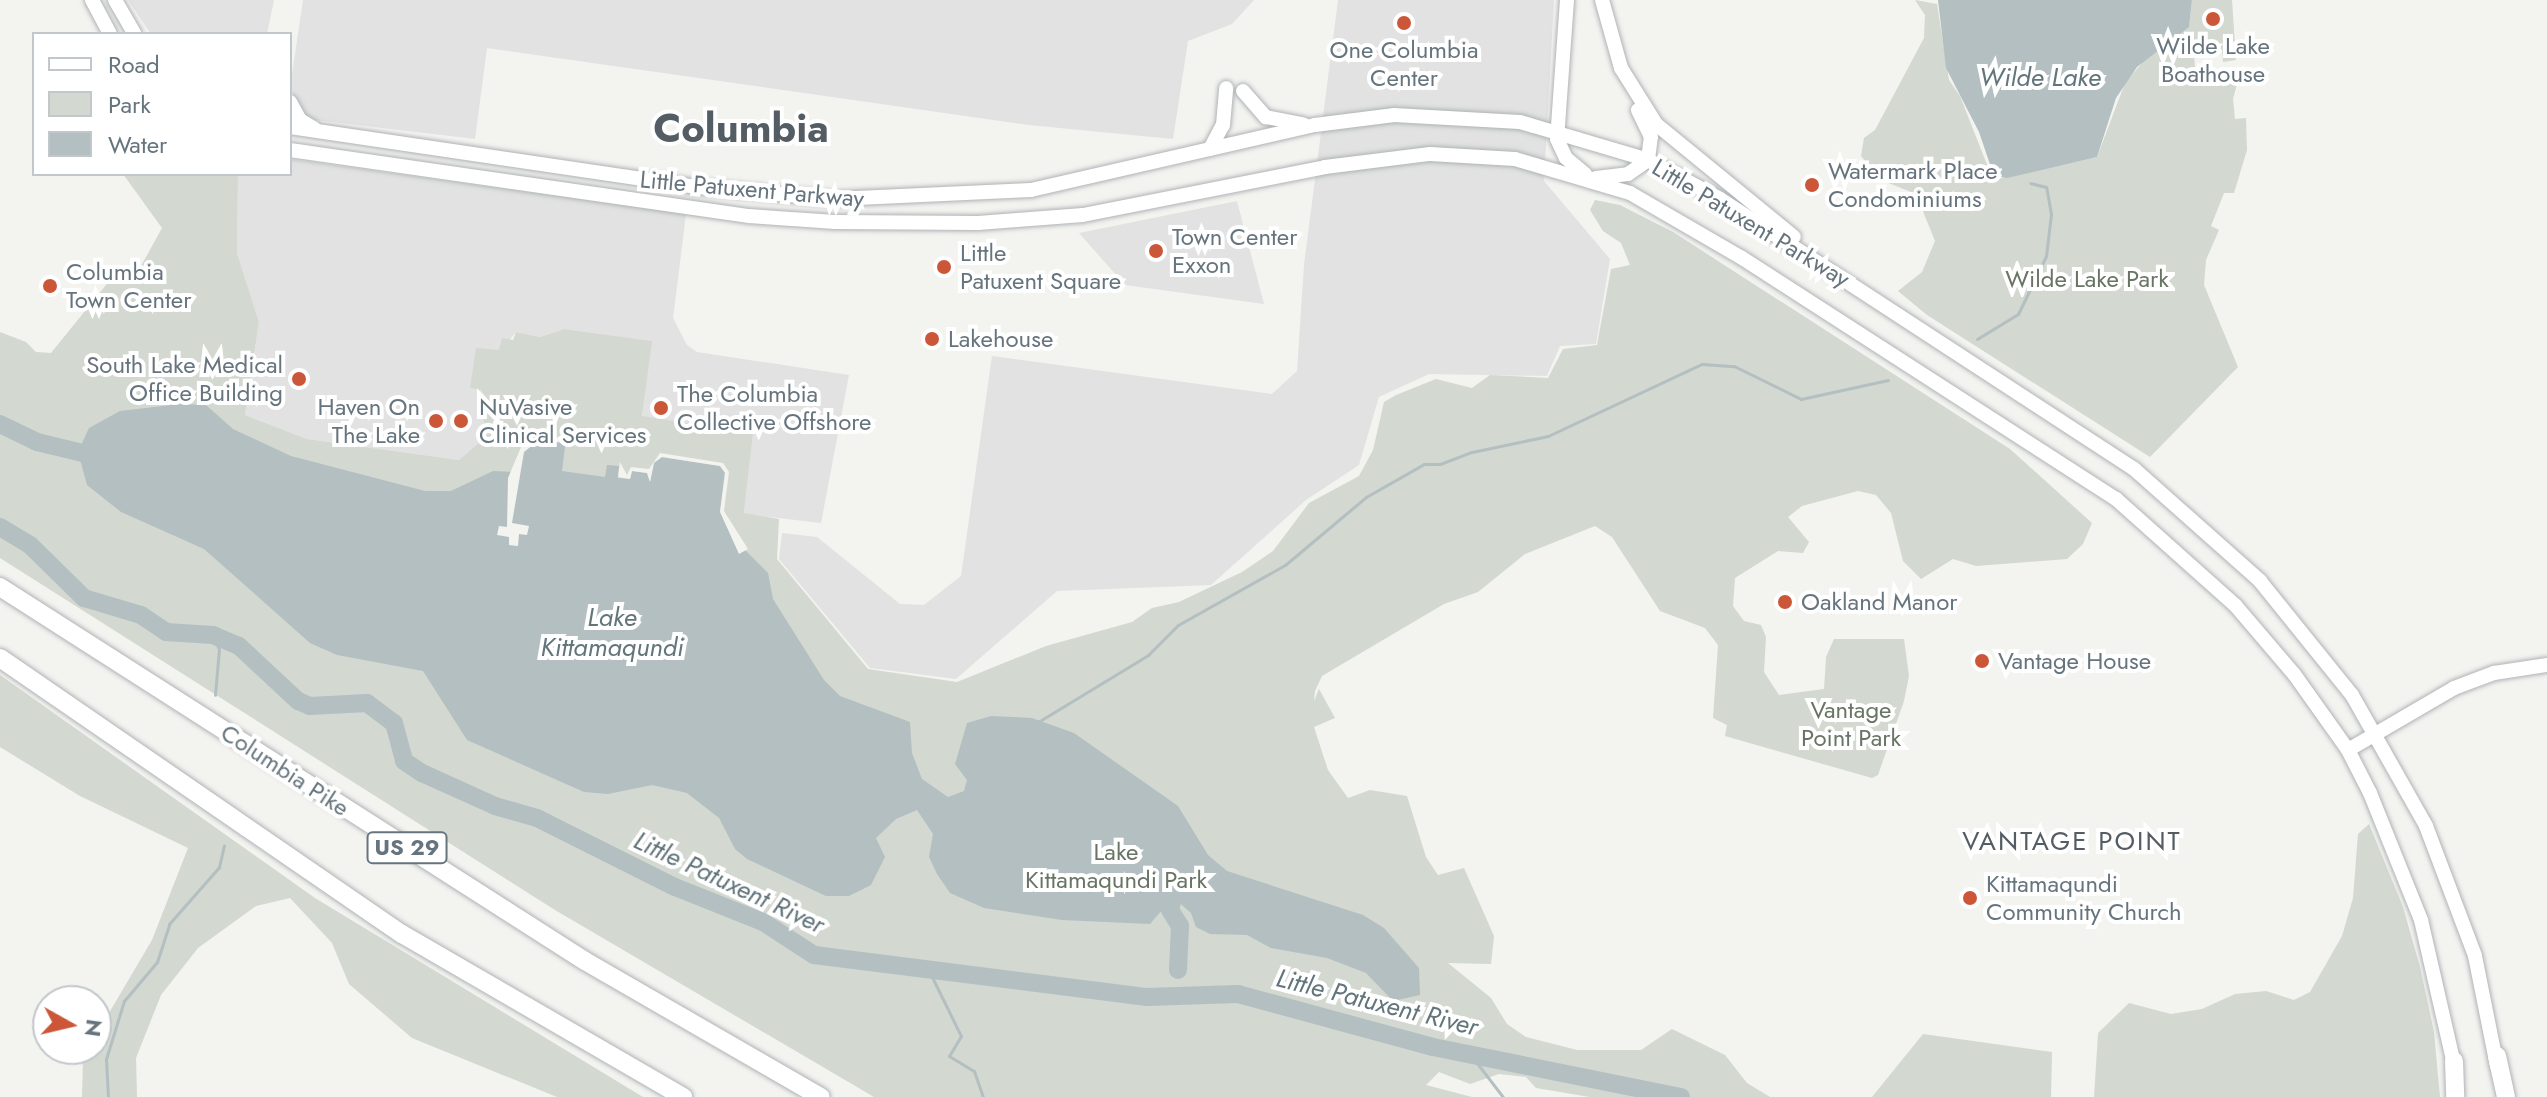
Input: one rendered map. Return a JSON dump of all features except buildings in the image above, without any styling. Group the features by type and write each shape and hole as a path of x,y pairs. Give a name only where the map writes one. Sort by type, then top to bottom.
{"highway":[{"name":"Columbia Pike","path":"0,587 585,961 821,1097"},
{"path":"0,658 402,934 683,1097"},
{"path":"2497,1056 2506,1097"},
{"path":"2454,1061 2457,1097"}],"main road":[{"path":"92,0 109,32"},
{"path":"115,0 134,32"},
{"path":"1567,0 1558,129 1561,152 1592,179 1628,174 1648,160 1651,137 1628,82 1602,0"},
{"path":"1628,82 1674,143 1854,285"},
{"path":"1210,149 1223,125 1226,88"},
{"path":"1243,91 1266,117 1315,125"},
{"path":"292,106 300,120 322,134"},
{"name":"Little Patuxent Parkway","path":"292,127 698,187 835,199 1031,190 1315,125 1427,114 1558,129 1648,160 1720,199 2134,469 2194,518 2288,612 2375,733 2426,826 2462,913 2497,1056 2500,1097"},
{"name":"Little Patuxent Parkway","path":"292,150 749,216 892,224 1118,211 1325,167 1430,154 1487,155 1592,179 1701,232 2116,499 2235,605 2294,674 2348,750 2410,884 2454,1061"},
{"path":"2348,750 2475,679 2547,665"}],"shaded area":[{"path":"128,0 274,0 267,32 150,32"},
{"path":"303,0 1254,0 1232,24 1188,41 1173,139 1029,125 487,48 475,139 307,119 292,92"},
{"path":"1338,0 1554,0 1544,181 1610,259 1596,344 1560,346 1547,376 1429,374 1379,397 1359,465 1306,500 1211,585 1057,591 956,679 870,668 779,559 782,533 817,537 900,604 924,605 961,576 992,356 1272,394 1297,371 1304,265"},
{"path":"292,159 686,214 673,318 687,345 697,352 849,375 821,523 744,514 753,434 642,417 651,341 564,329 540,337 516,332 471,388 481,390 487,399 481,441 459,460 307,439 245,415 259,322 237,253 238,176 292,176"},
{"path":"1237,201 1264,304 1125,285 1079,233"}],"green space":[{"name":"Wilde Lake Park","path":"1915,0 1937,4 1949,80 1960,96 1993,180 2097,157 2125,83 2157,45 2189,27 2192,0 2232,0 2236,60 2223,62 2222,51 2194,54 2196,83 2226,81 2240,73 2233,99 2235,119 2246,118 2247,150 2234,193 2224,193 2211,226 2219,230 2206,260 2204,285 2238,367 2150,457 1927,315 1898,291 1922,272 1935,241 1916,194 1881,180 1861,156 1864,138 1875,130 1924,38 1925,15"},
{"name":"Lake Kittamaqundi Park","path":"124,176 238,176 237,253 259,322 245,415 307,439 459,460 481,441 487,399 481,390 470,388 476,348 499,350 502,338 513,340 516,332 540,337 564,329 652,341 642,416 753,434 744,513 779,519 777,559 868,669 957,682 1046,646 1132,622 1152,608 1179,602 1242,572 1273,551 1309,503 1359,476 1373,450 1384,402 1436,379 1472,388 1490,375 1548,378 1563,349 1597,345 1611,269 1630,265 1621,243 1603,231 1590,210 1595,200 1620,205 1673,232 2010,449 2092,523 2083,544 2067,559 1976,566 1953,559 1921,579 1903,561 1891,513 1876,495 1858,491 1802,506 1788,517 1809,542 1803,553 1778,551 1735,578 1733,606 1744,621 1761,625 1766,637 1764,672 1779,695 1824,689 1826,657 1834,639 1904,639 1909,676 1904,701 1878,775 1872,778 1725,736 1727,725 1713,718 1718,645 1705,628 1660,611 1612,537 1595,526 1525,554 1478,592 1444,604 1322,676 1314,701 1319,689 1335,718 1314,727 1328,770 1348,798 1370,790 1407,796 1426,857 1438,875 1464,868 1494,936 1491,964 1448,963 1491,998 1507,1024 1526,1037 1577,1050 1641,1050 1672,1029 1725,1055 1747,1083 1770,1097 1590,1097 1536,1088 1526,1077 1499,1074 1470,1084 1439,1072 1426,1085 1472,1097 874,1097 555,910 0,558 0,332 26,342 36,352 51,353 110,280 141,266 162,228"},
{"path":"0,675 315,898 643,1097 557,1097 412,1038 349,984 332,943 290,898 256,906 198,948 161,995 136,1058 137,1097 82,1097 83,1065 112,1065 112,1008 152,940 188,848 80,796 0,747"},
{"path":"2369,824 2403,907 2420,967 2434,1032 2440,1097 2094,1097 2098,1033 2129,1003 2171,1014 2202,1009 2235,994 2266,991 2294,1000 2310,992 2342,936 2353,898 2358,834"},
{"path":"1923,1034 2052,1052 2051,1097 1872,1097"}],"water":[{"name":"Wilde Lake","path":"1938,0 2192,0 2189,27 2137,67 2116,98 2097,157 2007,178 1994,176 1979,132 1946,68"},
{"name":"Lake Kittamaqundi","path":"180,404 206,405 233,429 291,456 425,491 451,491 493,471 513,472 521,447 538,435 566,439 562,471 605,477 607,465 619,466 618,478 630,479 632,471 647,473 650,482 654,462 661,457 720,466 725,472 720,512 739,544 768,573 773,599 824,680 840,696 910,722 912,753 922,779 948,797 964,791 967,780 955,764 967,723 991,716 1032,718 1074,733 1178,806 1208,855 1227,871 1363,915 1384,928 1419,968 1420,995 1393,1001 1366,973 1327,958 1271,948 1247,935 1210,934 1196,927 1191,913 1173,897 1150,924 1062,920 984,908 950,893 937,874 929,857 933,834 917,810 896,819 876,838 885,857 871,885 849,896 826,896 747,859 735,849 719,818 687,793 652,785 608,794 584,792 467,740 423,671 337,655 310,643 204,549 121,512 87,485 78,452 89,428 120,411"}],"pier":[{"path":"538,435 566,439 565,443 539,440 524,452 512,523 529,526 527,535 519,534 518,546 509,545 509,537 497,535 499,526 507,527 508,478 521,447"},
{"path":"660,453 723,463 729,472 724,511 748,549 739,554 720,512 725,473 720,466 662,457 654,463 650,482 647,473 632,471 630,479 618,477 620,462 627,475 631,467 649,469"}],"waterway":[{"path":"1977,339 2018,314 2046,256 2051,214 2046,187 2030,183"},
{"path":"1038,722 1148,655 1178,625 1285,565 1366,497 1424,464 1440,464 1472,452 1548,436 1702,364 1734,366 1801,399 1888,380"},
{"path":"0,424 37,442 99,457"},
{"name":"Little Patuxent River","path":"0,527 30,545 84,598 141,615 166,632 213,635 239,646 298,701 310,706 367,703 394,723 404,761 422,773 495,806 537,818 675,887 763,922 814,955 1147,997 1238,994 1433,1047 1681,1097"},
{"path":"213,635 219,649 215,695"},
{"path":"108,1097 106,1059 124,1001 157,962 169,924 219,867 224,846"},
{"path":"1153,890 1173,897 1170,910 1180,926 1178,970"},
{"path":"930,973 961,1036 949,1056 974,1071 983,1097"},
{"path":"1470,1054 1503,1097"}],"place":[{"name":"Wilde Lake Boathouse","path":"2213,19"},
{"name":"One Columbia Center","path":"1404,23"},
{"name":"Watermark Place Condominiums","path":"1812,185"},
{"name":"Town Center Exxon","path":"1156,251"},
{"name":"Little Patuxent Square","path":"944,267"},
{"name":"Columbia Town Center","path":"50,286"},
{"name":"Lakehouse","path":"932,339"},
{"name":"South Lake Medical Office Building","path":"299,379"},
{"name":"The Columbia Collective Offshore","path":"661,408"},
{"name":"Haven On The Lake","path":"436,421"},
{"name":"NuVasive Clinical Services","path":"461,421"},
{"name":"Oakland Manor","path":"1785,602"},
{"name":"Vantage House","path":"1982,661"},
{"name":"Kittamaqundi Community Church","path":"1970,898"}],"district":[{"name":"Columbia","path":"741,128"},
{"name":"VANTAGE POINT","path":"2072,842"}],"park label":[{"name":"Vantage Point Park","path":"1851,724"}]}
